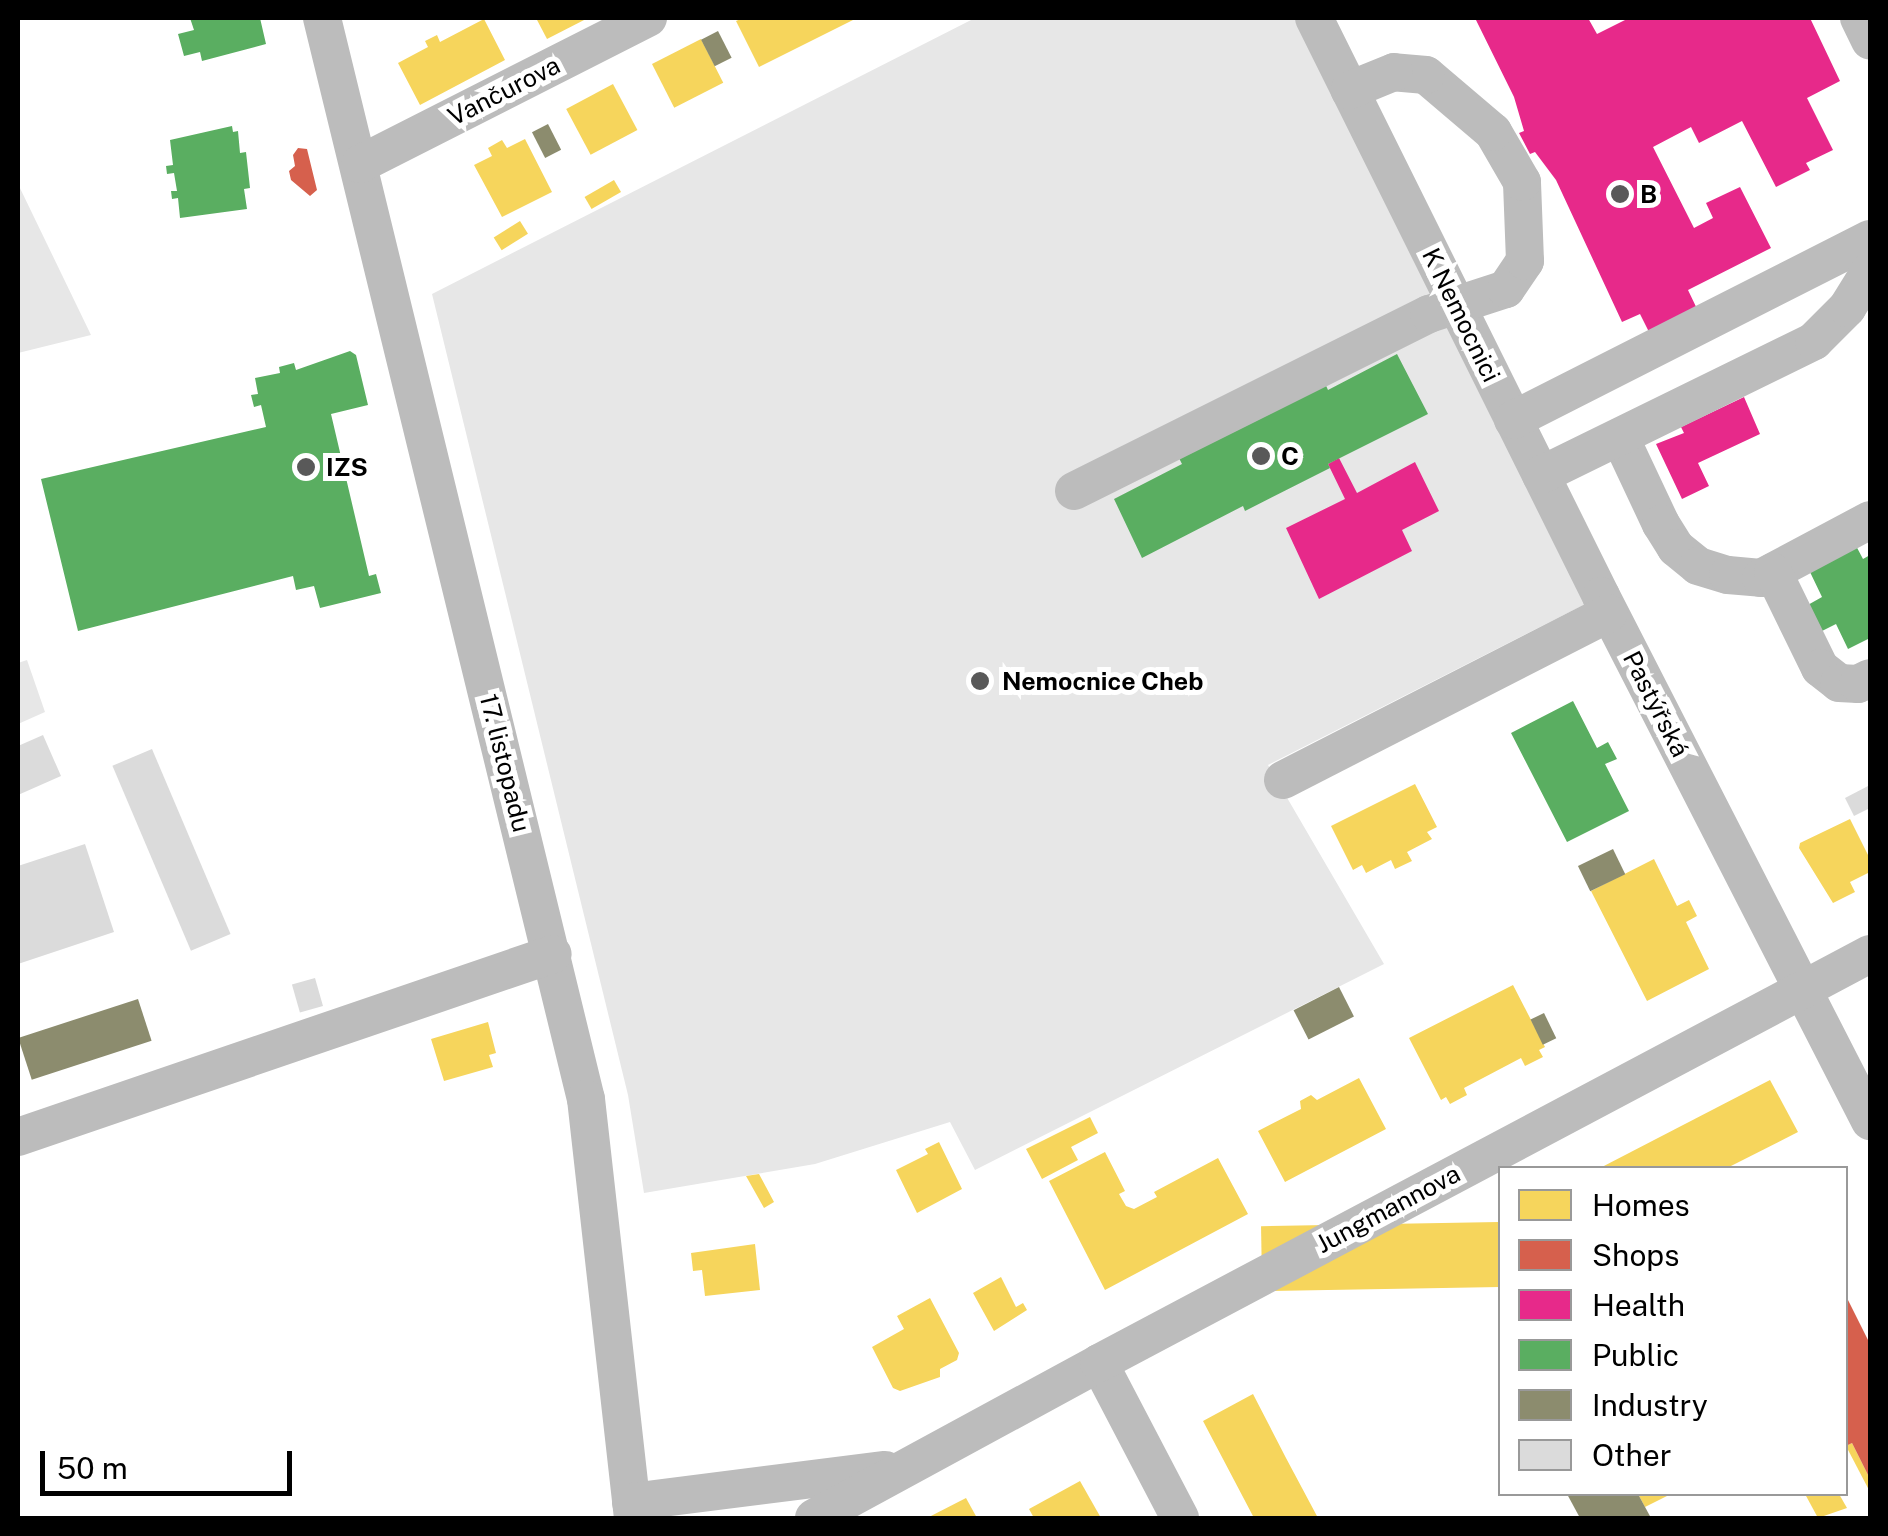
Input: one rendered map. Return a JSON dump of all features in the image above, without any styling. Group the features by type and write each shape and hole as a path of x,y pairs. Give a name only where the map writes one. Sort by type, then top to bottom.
{"street":[{"name":"17. listopadu","path":"322,18 586,1099 632,1510"},
{"name":"Vančurova","path":"360,164 648,18"},
{"name":"K Nemocnici","path":"1314,18 1609,613"},
{"path":"1859,18 1870,41"},
{"path":"1074,491 1429,314 1458,308 1506,289 1525,260 1522,182 1493,132 1426,75 1394,72 1350,90"},
{"path":"1513,420 1870,239"},
{"path":"1541,476 1814,342 1846,308 1870,271"},
{"path":"1620,437 1676,548 1698,566 1728,575 1760,578 1870,520"},
{"path":"1772,572 1820,668 1838,683 1858,684 1870,678"},
{"path":"1283,780 1609,613"},
{"name":"Pastýřská","path":"1609,613 1870,1121"},
{"path":"18,1137 553,954"},
{"name":"Jungmannova","path":"814,1518 1098,1362 1870,954"},
{"path":"1098,1362 1180,1518"},
{"name":"Jungmannova","path":"632,1510 908,1468"}],"shaded area":[{"name":"Nemocnice Cheb","path":"975,18 1314,18 1601,596 1268,765 1384,964 975,1170 950,1122 815,1164 644,1193 628,1095 432,294"},
{"path":"18,184 91,335 18,353"},
{"path":"27,660 45,712 18,724 18,663"}],"building: Homes":[{"path":"536,18 588,18 547,39"},
{"path":"857,18 759,67 736,21"},
{"path":"484,19 505,60 420,105 398,63 428,47 425,41 437,35 440,42"},
{"path":"701,39 723,83 674,108 652,64"},
{"path":"613,84 637,130 591,155 566,109"},
{"path":"525,139 552,192 502,217 474,165 492,156 488,148 502,140 507,148"},
{"path":"614,180 621,192 592,209 585,197"},
{"path":"520,221 528,234 502,250 494,237"},
{"path":"1415,784 1437,827 1427,832 1432,839 1407,852 1412,861 1395,869 1391,860 1366,873 1362,865 1353,870 1331,826"},
{"path":"1850,819 1870,859 1870,872 1850,882 1855,892 1833,903 1799,848 1800,843"},
{"path":"1654,859 1677,906 1689,900 1697,916 1686,922 1709,969 1647,1001 1591,891"},
{"path":"1513,985 1545,1047 1539,1050 1543,1057 1525,1066 1521,1058 1464,1088 1467,1095 1450,1104 1446,1097 1441,1100 1409,1038"},
{"path":"488,1022 496,1053 489,1055 493,1067 444,1081 431,1039"},
{"path":"1359,1078 1386,1129 1285,1182 1258,1131 1301,1109 1300,1101 1311,1095 1317,1100"},
{"path":"1770,1080 1798,1132 1731,1166 1604,1166"},
{"path":"1090,1117 1098,1133 1071,1147 1078,1160 1042,1179 1026,1149"},
{"path":"939,1142 962,1189 917,1213 896,1170 928,1154 925,1149"},
{"path":"1105,1152 1125,1191 1119,1194 1126,1206 1134,1209 1157,1197 1154,1192 1218,1158 1248,1214 1105,1290 1049,1181"},
{"path":"759,1174 774,1202 764,1208 746,1176"},
{"path":"1498,1222 1498,1287 1262,1291 1261,1226"},
{"path":"755,1244 760,1290 705,1296 702,1270 693,1271 691,1253"},
{"path":"1001,1277 1016,1307 1023,1303 1027,1310 994,1331 973,1293"},
{"path":"930,1298 959,1353 957,1360 940,1369 940,1377 900,1391 893,1388 872,1347 904,1329 897,1316"},
{"path":"1253,1394 1318,1518 1254,1518 1203,1421"},
{"path":"1852,1443 1870,1479 1870,1492 1848,1450"},
{"path":"1080,1481 1101,1518 1034,1518 1029,1509"},
{"path":"1639,1496 1667,1496 1645,1507"},
{"path":"1806,1496 1840,1496 1847,1508 1818,1518"},
{"path":"966,1498 977,1518 927,1518"}],"building: Shops":[{"path":"298,148 307,149 317,190 310,196 291,180 289,171 295,166 293,155"},
{"path":"1848,1300 1870,1344 1870,1479 1852,1443 1848,1445"}],"building: Health":[{"name":"B","path":"1475,18 1588,18 1597,34 1629,18 1810,18 1840,81 1807,98 1833,150 1806,163 1810,170 1776,187 1742,121 1699,143 1691,127 1653,147 1694,228 1713,218 1706,203 1740,187 1771,248 1688,290 1711,338 1649,332 1640,314 1622,322 1556,180 1535,152 1530,154 1519,133 1524,131 1514,97"},
{"path":"1744,397 1760,434 1698,463 1709,486 1682,499 1656,444 1684,433 1681,427"},
{"path":"1339,458 1357,493 1415,462 1439,511 1402,530 1412,551 1319,599 1286,528 1345,499 1328,464"}],"building: Public":[{"path":"190,18 260,18 266,44 202,61 200,52 184,56 178,34 194,30"},
{"path":"232,126 233,132 238,131 240,153 246,152 250,188 244,189 247,209 180,218 178,198 172,199 171,191 177,191 174,173 167,174 166,166 173,165 170,140"},
{"path":"350,351 356,355 368,405 331,414 369,576 376,574 381,593 320,608 314,586 296,590 293,576 78,631 41,479 266,427 261,405 254,407 251,395 258,394 255,378 280,373 279,367 294,363 296,370"},
{"name":"C","path":"1397,354 1428,414 1245,511 1243,506 1142,558 1114,499 1182,464 1177,454 1323,379 1328,390"},
{"path":"1854,542 1863,559 1870,555 1870,638 1848,649 1836,624 1820,632 1806,606 1822,597 1810,572"},
{"path":"1573,701 1597,748 1608,742 1617,759 1605,764 1629,811 1567,842 1511,733"}],"building: Industry":[{"path":"718,31 732,58 715,66 701,40"},
{"path":"548,124 561,150 545,158 532,132"},
{"path":"1613,849 1625,874 1590,891 1578,866"},
{"path":"1339,987 1354,1016 1309,1040 1294,1010"},
{"path":"138,999 152,1041 32,1080 18,1038"},
{"path":"1544,1013 1556,1038 1543,1045 1531,1020"},
{"path":"1568,1496 1639,1496 1651,1518 1580,1518"}],"building: Other":[{"path":"43,735 61,776 18,795 18,746"},
{"path":"152,749 231,934 191,951 112,766"},
{"path":"1870,785 1870,808 1854,816 1845,798"},
{"path":"85,844 114,932 18,964 18,866"},
{"path":"315,978 323,1006 300,1012 292,985"}],"place":[{"name":"B","path":"1620,194"},
{"name":"C","path":"1261,456"},
{"name":"IZS","path":"306,467"},
{"name":"Nemocnice Cheb","path":"980,681"}]}
